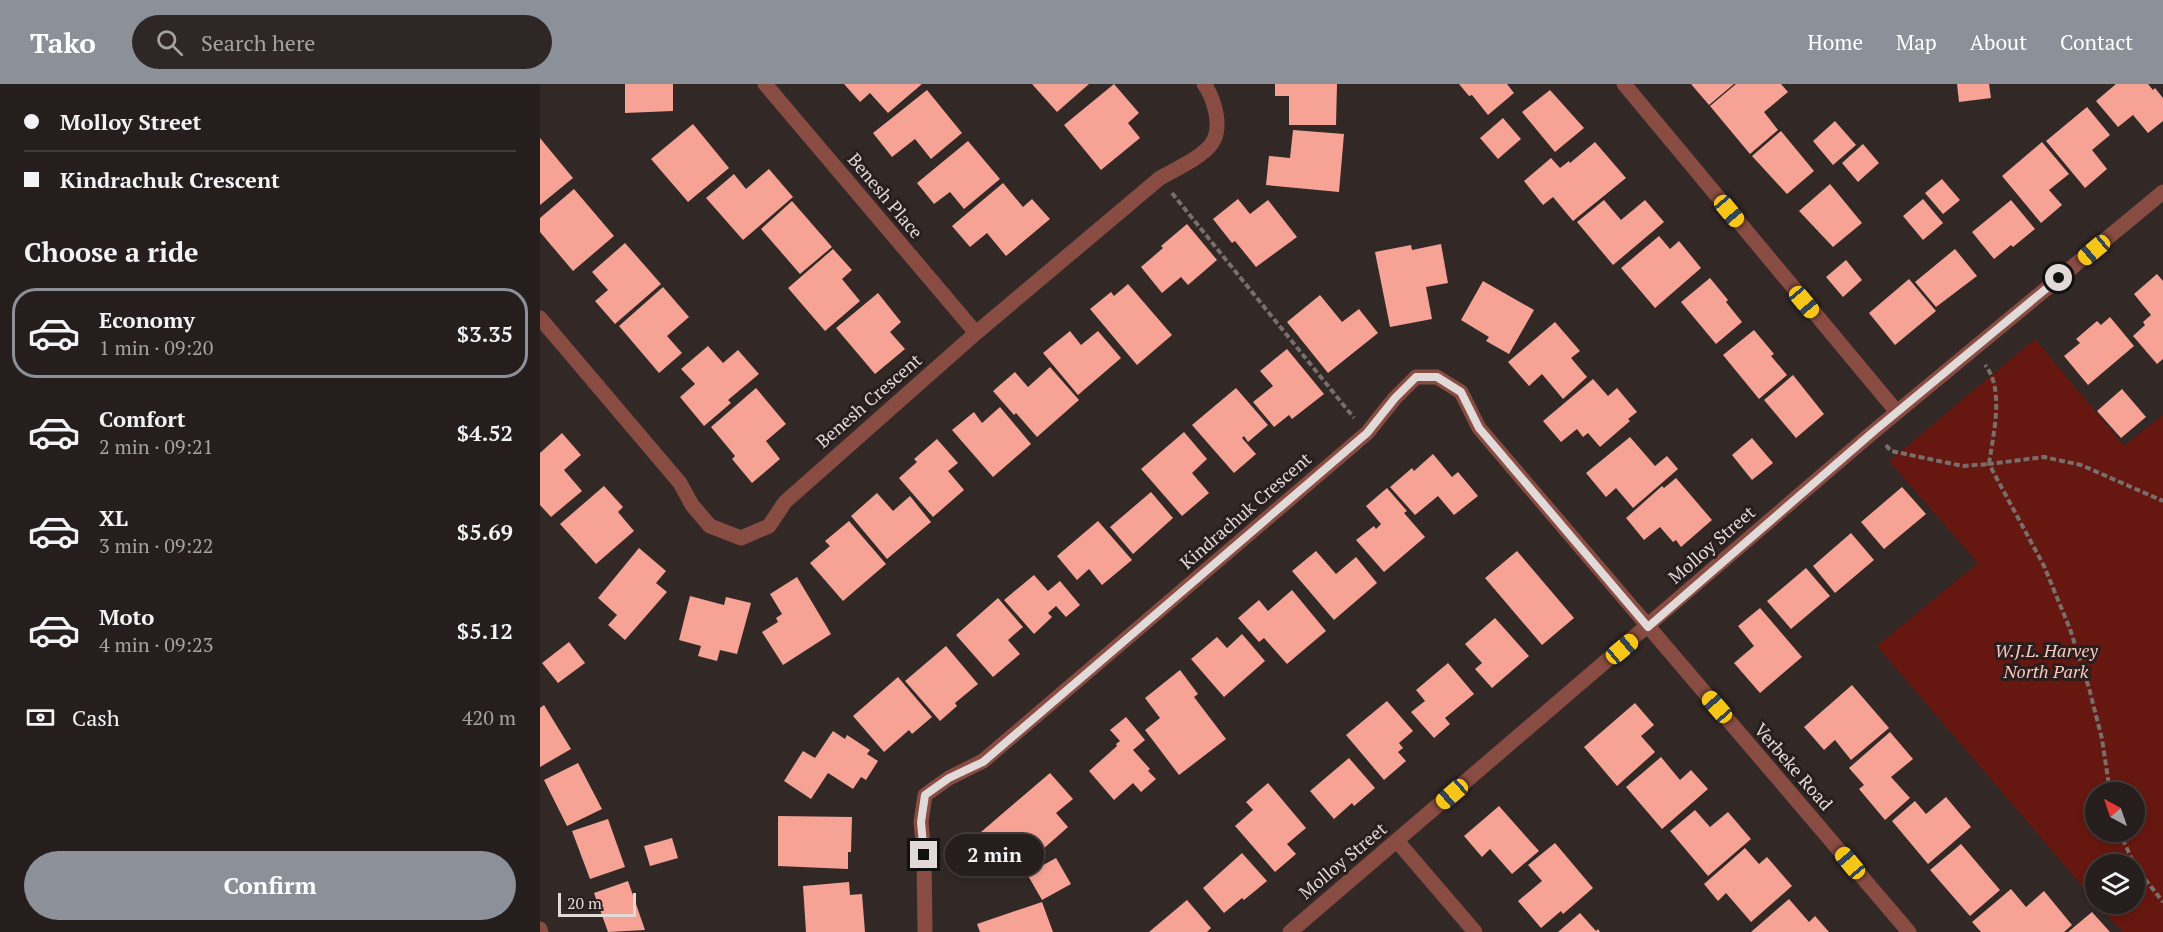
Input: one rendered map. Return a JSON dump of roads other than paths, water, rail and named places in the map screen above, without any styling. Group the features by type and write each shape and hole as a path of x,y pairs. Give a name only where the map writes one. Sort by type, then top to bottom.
{"street":[{"name":"Benesh Place","path":"765,84 976,333"},
{"name":"Benesh Crescent","path":"540,318 680,483 692,505 710,526 741,538 770,526 784,502 976,333 1160,178 1190,162 1213,143 1218,117 1204,84"},
{"path":"1624,84 1897,412"},
{"name":"Molloy Street","path":"1290,932 1873,432 2163,192"},
{"name":"Kindrachuk Crescent","path":"925,932 921,822 925,795 949,778 983,762 1367,433 1395,398 1416,377 1437,377 1461,392 1479,428 1648,627"},
{"name":"Verbeke Road","path":"1648,627 1909,932"},
{"path":"1397,842 1475,932"}],"park label":[{"name":"W.J.L. Harvey North Park","path":"2046,661"}]}
